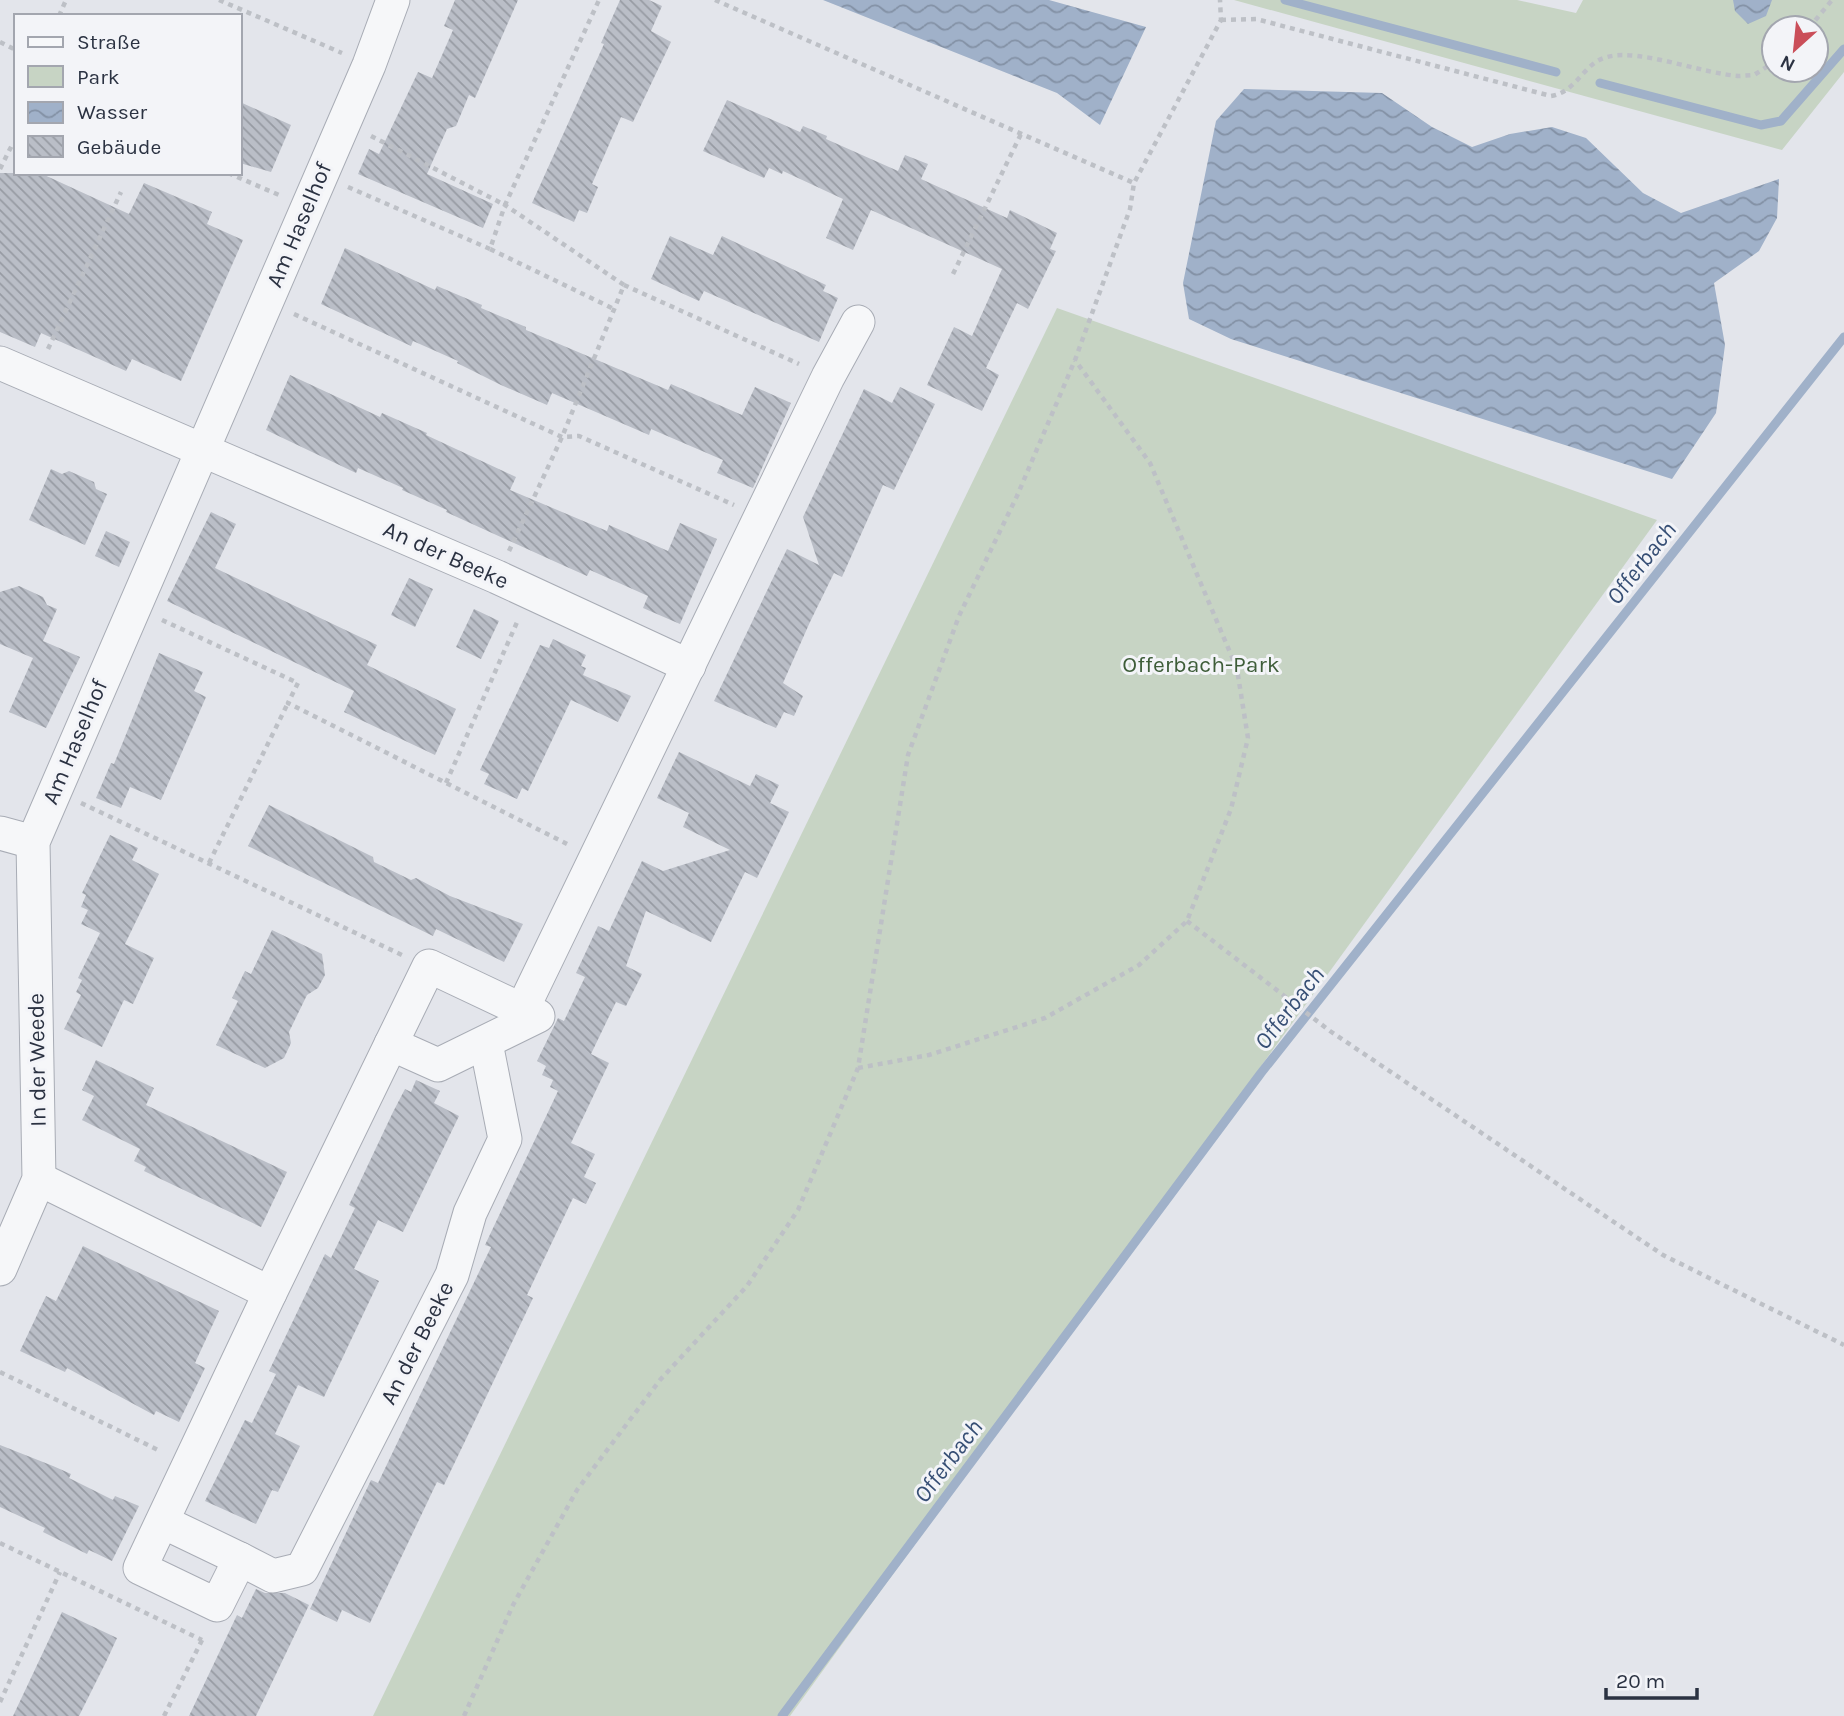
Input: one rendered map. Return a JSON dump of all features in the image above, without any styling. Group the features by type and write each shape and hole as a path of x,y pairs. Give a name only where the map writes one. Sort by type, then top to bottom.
{"street":[{"name":"Am Haselhof","path":"33,842 342,121 369,65 393,0"},
{"path":"522,1010 828,377 858,322"},
{"path":"0,363 201,449"},
{"name":"An der Beeke","path":"201,449 497,577 689,666"},
{"path":"0,833 33,842"},
{"name":"In der Weede","path":"0,1269 39,1179 33,842"},
{"path":"240,1559 217,1605 140,1568 270,1293 391,1044 429,967 538,1016 438,1065 391,1044"},
{"name":"An der Beeke","path":"163,1522 273,1576 302,1569 452,1275 470,1213 505,1139 486,1043"},
{"path":"39,1179 270,1293"}],"path":[{"path":"219,0 369,65"},
{"path":"490,249 505,205 599,0"},
{"path":"715,0 1135,183"},
{"path":"464,1716 513,1605 577,1490 660,1380 747,1286 798,1210 858,1068 908,755 959,616 1017,496 1075,360 1130,209 1135,183 1221,20 1220,0"},
{"path":"1820,14 1832,0"},
{"path":"1221,20 1256,19 1551,96 1570,90 1596,62 1605,57 1639,57 1740,76 1754,75 1760,71"},
{"path":"342,121 505,205 624,285 828,377"},
{"path":"953,274 1022,132"},
{"path":"1,165 13,143"},
{"path":"232,175 284,198"},
{"path":"321,175 490,249 614,309"},
{"path":"34,378 121,192"},
{"path":"497,577 562,437 624,285"},
{"path":"267,301 562,437 579,436 760,517"},
{"path":"858,1068 929,1055 1045,1018 1139,965 1187,921 1231,809 1248,738 1237,669 1150,463 1075,360"},
{"path":"446,783 530,593"},
{"path":"133,606 298,683 209,863"},
{"path":"288,703 596,858"},
{"path":"55,791 429,967"},
{"path":"1187,921 1331,1031 1663,1255 1844,1345"},
{"path":"0,1372 189,1465"},
{"path":"0,1543 202,1640"},
{"path":"0,1702 60,1572"},
{"path":"164,1716 217,1605"}],"green space":[{"path":"1234,0 1517,0 1576,13 1583,0 1844,0 1844,72 1782,150"},
{"name":"Offerbach-Park","path":"1057,308 1657,520 790,1716 373,1716"}],"water":[{"path":"823,0 1049,0 1146,27 1100,125 1057,93"},
{"path":"1733,0 1772,0 1767,14 1760,14 1760,19 1748,24 1735,11"},
{"path":"1244,89 1382,93 1432,127 1472,147 1510,134 1552,127 1586,138 1643,193 1681,213 1779,179 1777,218 1759,251 1714,283 1725,345 1716,413 1672,479 1231,339 1189,319 1183,283 1216,121"}],"building":[{"path":"455,0 518,0 475,98 469,95 456,126 447,129 427,174 493,204 483,228 358,174 369,149 379,154 418,72 432,78 453,30 444,26"},
{"path":"620,0 649,0 662,6 651,31 671,42 633,122 621,117 592,184 598,187 587,213 579,210 574,222 532,203 604,44 601,43"},
{"path":"727,100 800,132 803,126 898,171 905,155 928,164 921,179 1007,218 1010,210 1057,233 1050,249 1056,251 1028,309 1017,303 986,368 999,375 982,411 927,385 954,327 972,336 1002,269 871,210 853,250 826,238 843,199 783,171 782,174 769,168 764,178 703,151"},
{"path":"242,103 291,125 271,172 242,164"},
{"path":"0,173 44,175 129,214 144,183 212,212 207,224 243,240 181,381 132,359 126,371 41,333 35,347 0,332"},
{"path":"670,236 713,255 722,236 826,285 823,291 838,298 819,342 704,291 699,301 651,279"},
{"path":"345,248 435,290 437,286 482,305 481,308 526,327 526,330 668,390 671,384 742,415 755,387 791,403 753,488 717,473 723,460 651,429 649,435 552,393 547,405 501,385 457,363 458,361 413,341 411,346 321,304"},
{"path":"290,375 380,417 382,413 427,433 426,435 516,477 510,490 607,531 609,525 668,551 680,523 717,539 680,624 643,608 648,596 590,570 587,576 446,512 447,510 402,490 403,488 358,468 356,473 266,430"},
{"path":"900,387 935,404 894,490 883,485 842,577 834,573 810,622 783,683 803,696 794,716 784,712 776,728 714,701 787,549 819,565 803,517 864,389 892,403"},
{"path":"51,469 62,474 69,471 94,482 96,489 107,494 85,545 29,520"},
{"path":"211,512 236,524 215,568 377,645 367,665 456,709 435,755 344,712 354,691 167,601"},
{"path":"106,531 130,542 119,567 95,556"},
{"path":"409,578 433,589 415,627 391,615"},
{"path":"19,586 43,597 47,605 57,609 43,641 80,657 46,728 9,712 33,658 0,644 0,592"},
{"path":"474,609 499,621 481,659 456,647"},
{"path":"553,639 586,655 581,666 586,668 583,675 631,696 618,722 571,700 528,791 522,788 517,799 484,784 489,774 480,770 540,645 549,648"},
{"path":"159,653 203,672 194,691 206,697 161,800 130,787 121,808 96,798 111,763 114,764"},
{"path":"679,752 750,786 756,774 779,785 770,803 789,812 757,878 745,872 711,942 646,911 626,966 642,974 626,1006 616,1002 591,1054 609,1063 571,1143 595,1154 584,1177 596,1183 586,1204 573,1198 527,1295 533,1298 479,1412 444,1485 437,1482 370,1623 342,1610 337,1622 310,1609 371,1480 378,1483 491,1247 485,1245 558,1091 550,1087 553,1080 542,1075 546,1066 537,1061 558,1018 564,1021 585,977 576,973 598,926 609,931 642,861 663,871 730,850 683,827 689,813 657,798"},
{"path":"269,805 373,857 374,862 411,880 416,878 450,896 523,924 504,962 436,929 433,936 248,846"},
{"path":"110,835 138,848 132,860 159,874 125,944 154,958 133,1004 124,1000 102,1047 64,1029 81,995 76,992 82,980 78,978 100,933 81,924 88,910 81,907 86,895 82,893"},
{"path":"272,930 322,954 325,975 318,988 307,995 289,1032 291,1043 284,1058 265,1068 216,1045 238,1001 232,998 245,971 251,974"},
{"path":"96,1060 154,1088 146,1105 287,1172 261,1227 144,1171 146,1167 134,1161 140,1149 82,1120 94,1096 82,1090"},
{"path":"416,1080 440,1091 434,1103 459,1116 403,1232 378,1220 354,1269 379,1281 324,1397 298,1385 275,1434 300,1446 278,1492 272,1490 256,1524 205,1501 245,1420 252,1423 276,1374 269,1371 325,1254 331,1258 355,1208 349,1205 393,1112 405,1089 411,1092"},
{"path":"83,1246 219,1311 195,1363 205,1368 179,1422 156,1411 154,1415 67,1368 65,1372 20,1351 46,1296 56,1301"},
{"path":"0,1445 71,1474 69,1478 113,1500 115,1496 139,1506 112,1561 89,1550 87,1554 43,1532 45,1528 0,1507"},
{"path":"256,1589 265,1593 285,1593 309,1605 256,1716 189,1716 237,1615 242,1618"},
{"path":"62,1612 117,1638 106,1662 79,1716 13,1716"}],"waterway":[{"path":"1285,0 1556,72"},
{"path":"1600,83 1761,125 1781,121 1844,49"},
{"name":"Offerbach","path":"782,1716 1261,1073 1844,337"}]}
